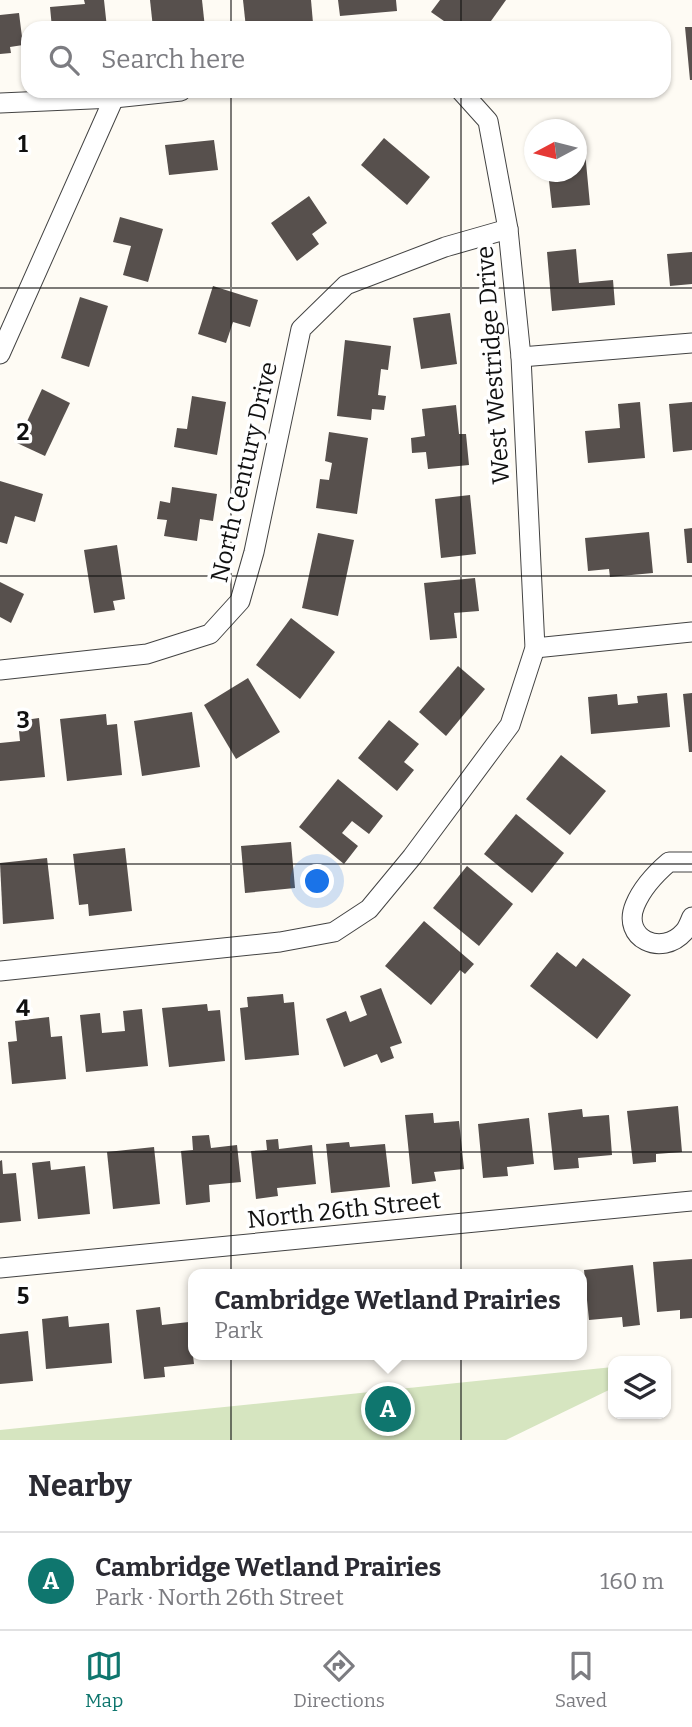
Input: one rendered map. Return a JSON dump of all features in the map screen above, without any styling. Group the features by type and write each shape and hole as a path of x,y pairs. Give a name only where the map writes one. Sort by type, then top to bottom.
{"street":[{"path":"0,103 95,98"},
{"path":"0,354 114,98"},
{"name":"West Westridge Drive","path":"467,98 488,121 508,229 521,357 535,648"},
{"name":"North Century Drive","path":"0,670 147,654 210,635 240,601 254,552 301,329 346,285 446,247 508,229"},
{"path":"521,357 692,343"},
{"path":"0,971 280,942 334,932 369,909 412,857 510,725 535,648 692,632"},
{"path":"692,862 669,862 654,875 634,907 634,928 643,941 661,943 684,932 692,917"},
{"name":"North 26th Street","path":"0,1268 692,1201"}],"green space":[{"path":"608,1368 608,1390 506,1440 0,1440 0,1430"}],"building":[{"path":"84,0 104,0 106,21 51,21 50,7 85,4"},
{"path":"150,0 202,0 204,21 152,21"},
{"path":"243,0 311,0 313,21 245,21"},
{"path":"338,0 396,0 397,11 340,16"},
{"path":"440,0 506,0 491,21 444,21 431,12"},
{"path":"19,13 21,45 10,47 11,53 0,54 0,15"},
{"path":"685,27 692,27 692,80 690,80"},
{"path":"384,138 430,177 407,205 361,165"},
{"path":"214,140 218,170 169,175 165,145"},
{"path":"587,173 590,205 552,208 549,182 587,182"},
{"path":"309,196 327,223 312,234 319,244 297,261 271,223"},
{"path":"120,217 163,229 148,282 123,275 131,246 113,242"},
{"path":"576,249 579,283 613,280 615,305 552,311 547,252"},
{"path":"692,252 692,284 670,286 667,254"},
{"path":"213,286 258,300 250,327 233,322 226,343 198,334"},
{"path":"80,297 108,306 89,367 61,358"},
{"path":"450,313 457,364 421,369 413,318"},
{"path":"345,340 391,346 388,370 381,369 378,395 386,396 384,410 372,409 371,420 337,416"},
{"path":"42,389 70,403 45,456 17,443"},
{"path":"192,396 226,402 217,455 174,447 177,428 187,429"},
{"path":"640,402 645,458 588,463 585,431 620,428 618,404"},
{"path":"692,402 692,450 673,452 669,404"},
{"path":"456,405 459,434 466,434 469,465 428,469 426,452 412,453 411,438 425,436 422,409"},
{"path":"329,432 368,438 357,514 316,508 320,479 329,480 332,463 325,461"},
{"path":"0,481 43,494 35,522 15,516 7,544 0,542"},
{"path":"172,487 217,494 213,521 200,519 197,541 164,536 167,520 157,519 160,501 170,503"},
{"path":"470,495 476,554 441,558 435,499"},
{"path":"692,528 692,563 687,563 684,529"},
{"path":"649,532 653,573 610,577 609,569 588,571 585,538"},
{"path":"318,533 354,540 338,616 302,608"},
{"path":"117,545 125,599 113,601 115,610 94,613 84,550"},
{"path":"475,578 479,611 454,613 457,638 430,640 424,583"},
{"path":"0,582 24,594 11,623 0,617"},
{"path":"291,618 335,652 300,699 256,665"},
{"path":"458,666 485,689 446,736 419,712"},
{"path":"248,678 280,732 236,759 204,705"},
{"path":"667,693 670,727 591,734 588,697 617,694 618,705 638,703 637,696"},
{"path":"692,693 692,752 689,752 683,694"},
{"path":"192,712 200,767 142,776 134,721"},
{"path":"106,714 107,725 117,724 122,775 67,781 60,719"},
{"path":"39,718 45,777 0,781 0,743 20,741 18,721"},
{"path":"389,720 419,744 404,762 414,770 397,791 358,758"},
{"path":"561,755 606,791 570,835 526,799"},
{"path":"338,779 383,816 369,834 352,821 342,833 358,846 344,864 299,827"},
{"path":"516,814 564,853 532,893 484,854"},
{"path":"291,842 295,888 245,893 241,846"},
{"path":"125,848 132,911 89,916 88,904 79,905 73,854"},
{"path":"47,858 54,919 3,924 0,863"},
{"path":"467,866 513,904 479,946 433,908"},
{"path":"424,921 474,964 465,974 460,970 431,1005 385,966"},
{"path":"557,952 576,967 583,958 631,995 597,1039 530,986"},
{"path":"381,988 402,1043 390,1047 394,1058 381,1063 377,1054 344,1067 326,1019 346,1011 350,1022 367,1015 360,996"},
{"path":"283,994 284,1003 294,1002 299,1055 245,1060 240,1008 248,1007 247,997"},
{"path":"207,1004 208,1011 220,1010 225,1061 169,1067 162,1008"},
{"path":"142,1009 148,1066 86,1072 80,1015 100,1013 102,1033 125,1031 123,1011"},
{"path":"49,1017 51,1037 62,1036 66,1079 12,1084 8,1042 17,1041 15,1021"},
{"path":"678,1106 682,1152 656,1154 656,1162 633,1164 627,1111"},
{"path":"582,1109 583,1117 609,1115 612,1155 578,1158 579,1168 554,1170 548,1113"},
{"path":"433,1113 434,1123 459,1121 464,1169 434,1172 436,1181 412,1184 405,1115"},
{"path":"529,1118 534,1164 507,1167 508,1176 483,1178 478,1124"},
{"path":"209,1135 211,1148 237,1145 241,1182 209,1185 210,1202 186,1205 181,1151 193,1150 192,1136"},
{"path":"278,1139 279,1149 312,1145 316,1184 277,1188 278,1196 256,1199 251,1151 267,1150 266,1140"},
{"path":"349,1142 350,1147 385,1144 390,1187 331,1193 326,1144"},
{"path":"154,1147 160,1204 113,1209 107,1152"},
{"path":"2,1160 3,1174 16,1173 21,1221 0,1223"},
{"path":"50,1161 51,1170 85,1166 90,1214 38,1219 32,1163"},
{"path":"692,1259 692,1318 680,1319 680,1310 657,1312 653,1262"},
{"path":"633,1265 640,1325 623,1327 622,1317 589,1320 587,1270"},
{"path":"160,1307 162,1325 188,1322 188,1360 194,1360 194,1364 164,1367 165,1377 144,1379 136,1310"},
{"path":"68,1316 69,1327 109,1323 112,1363 46,1369 42,1319"},
{"path":"28,1331 33,1381 0,1384 0,1334"}],"place":[{"name":"Cambridge Wetland Prairies","path":"388,1409"}]}
